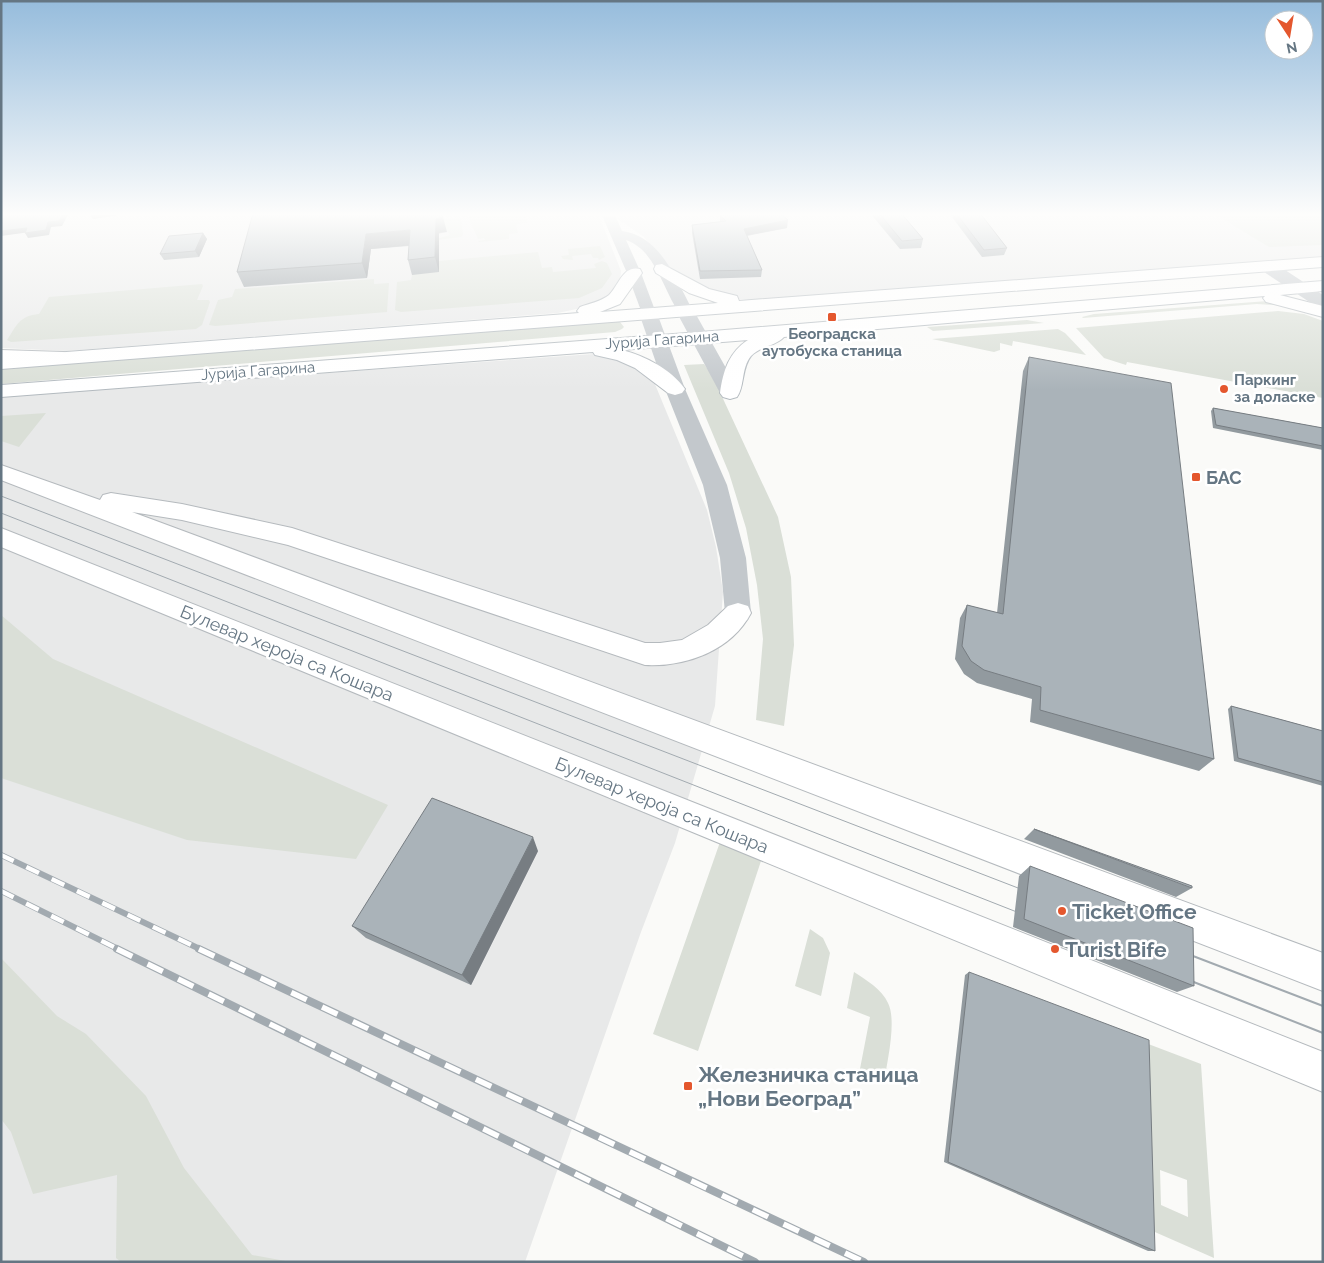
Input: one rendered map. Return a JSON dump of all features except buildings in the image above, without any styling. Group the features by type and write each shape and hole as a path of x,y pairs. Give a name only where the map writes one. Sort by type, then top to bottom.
{"main road":[{"path":"666,272 692,289 708,296 770,304"},
{"name":"Јурија Гагарина","path":"1,363 1189,272"},
{"path":"544,321 598,307 614,300 634,273"},
{"name":"Јурија Гагарина","path":"1,391 700,338 1323,286"},
{"path":"1246,293 1294,303 1323,312"},
{"path":"730,393 736,362 748,348 770,337 794,330"},
{"path":"579,346 638,360 675,389"},
{"path":"1,356 63,358"},
{"path":"1,472 1323,972"},
{"path":"55,492 182,512 292,537 366,560 627,650 645,654 665,656 698,648 728,624 738,613"},
{"name":"Булевар хероја са Кошара","path":"1,537 1323,1072"}],"street":[{"path":"664,272 730,393"},
{"path":"1276,272 1323,303"},
{"path":"1298,272 1323,286"},
{"path":"634,273 675,389 710,472 728,532 733,558 738,613"}],"shaded area":[{"path":"1,272 621,272 620,282 616,292 595,305 558,313 66,351 1,348"},
{"path":"418,272 611,272 612,274 602,288 579,298 401,312 395,310 397,282 411,280 412,275"},
{"path":"672,272 1157,272 783,301 729,299"},
{"path":"374,279 374,284 389,283 387,312 209,325 218,300 232,297 235,289"},
{"path":"202,284 203,286 197,300 209,300 210,302 202,325 196,329 11,342 7,340 19,322 32,315 39,314 49,297"},
{"path":"1268,301 1288,306 1257,304 1082,317 1094,314"},
{"path":"1278,311 1304,314 1323,321 1323,398 1127,362 1126,365 1104,358 1076,328"},
{"path":"1027,320 1044,323 933,331 927,327"},
{"path":"612,321 620,322 624,327 615,332 1,384 1,368"},
{"path":"1058,329 1065,333 1086,355 1013,341 1012,346 1000,343 1000,350 994,352 932,339"},
{"path":"594,354 623,360 652,377 707,510 716,547 723,592 715,706 675,843 641,932 525,1262 1,1262 1,396"},
{"path":"704,364 712,375 778,517 791,577 794,645 784,726 756,720 763,639 757,585 746,528 729,473 684,365"},
{"path":"46,413 19,447 1,441 1,416"},
{"path":"1,615 53,659 388,805 356,859 187,840 1,778"},
{"path":"720,842 761,861 698,1051 653,1034"},
{"path":"810,929 823,938 830,953 821,996 795,986"},
{"path":"1,958 57,1016 86,1034 146,1096 184,1168 252,1255 291,1262 121,1262 116,1258 117,1175 33,1194 11,1132 1,1119"},
{"path":"854,972 882,993 891,1011 890,1042 884,1083 859,1074 870,1017 847,1008"},
{"path":"1143,1042 1201,1064 1214,1258 1148,1229","holes":["1160,1170 1187,1180 1188,1217 1161,1205"]}],"tram line":[{"path":"1,496 1031,893"},
{"path":"1,513 1027,916"},
{"path":"1180,951 1323,1006"},
{"path":"1181,977 1323,1033"}],"railway":[{"path":"1,855 202,950"},
{"path":"1,891 120,950"},
{"path":"117,949 755,1262"},
{"path":"199,949 864,1262"}],"place":[{"name":"Београдска аутобуска станица","path":"832,317"},
{"name":"Паркинг за доласке","path":"1224,389"},
{"name":"БАС","path":"1196,477"},
{"name":"Ticket Office","path":"1062,911"},
{"name":"Turist Bife","path":"1055,949"},
{"name":"Железничка станица „Нови Београд”","path":"688,1086"}]}
